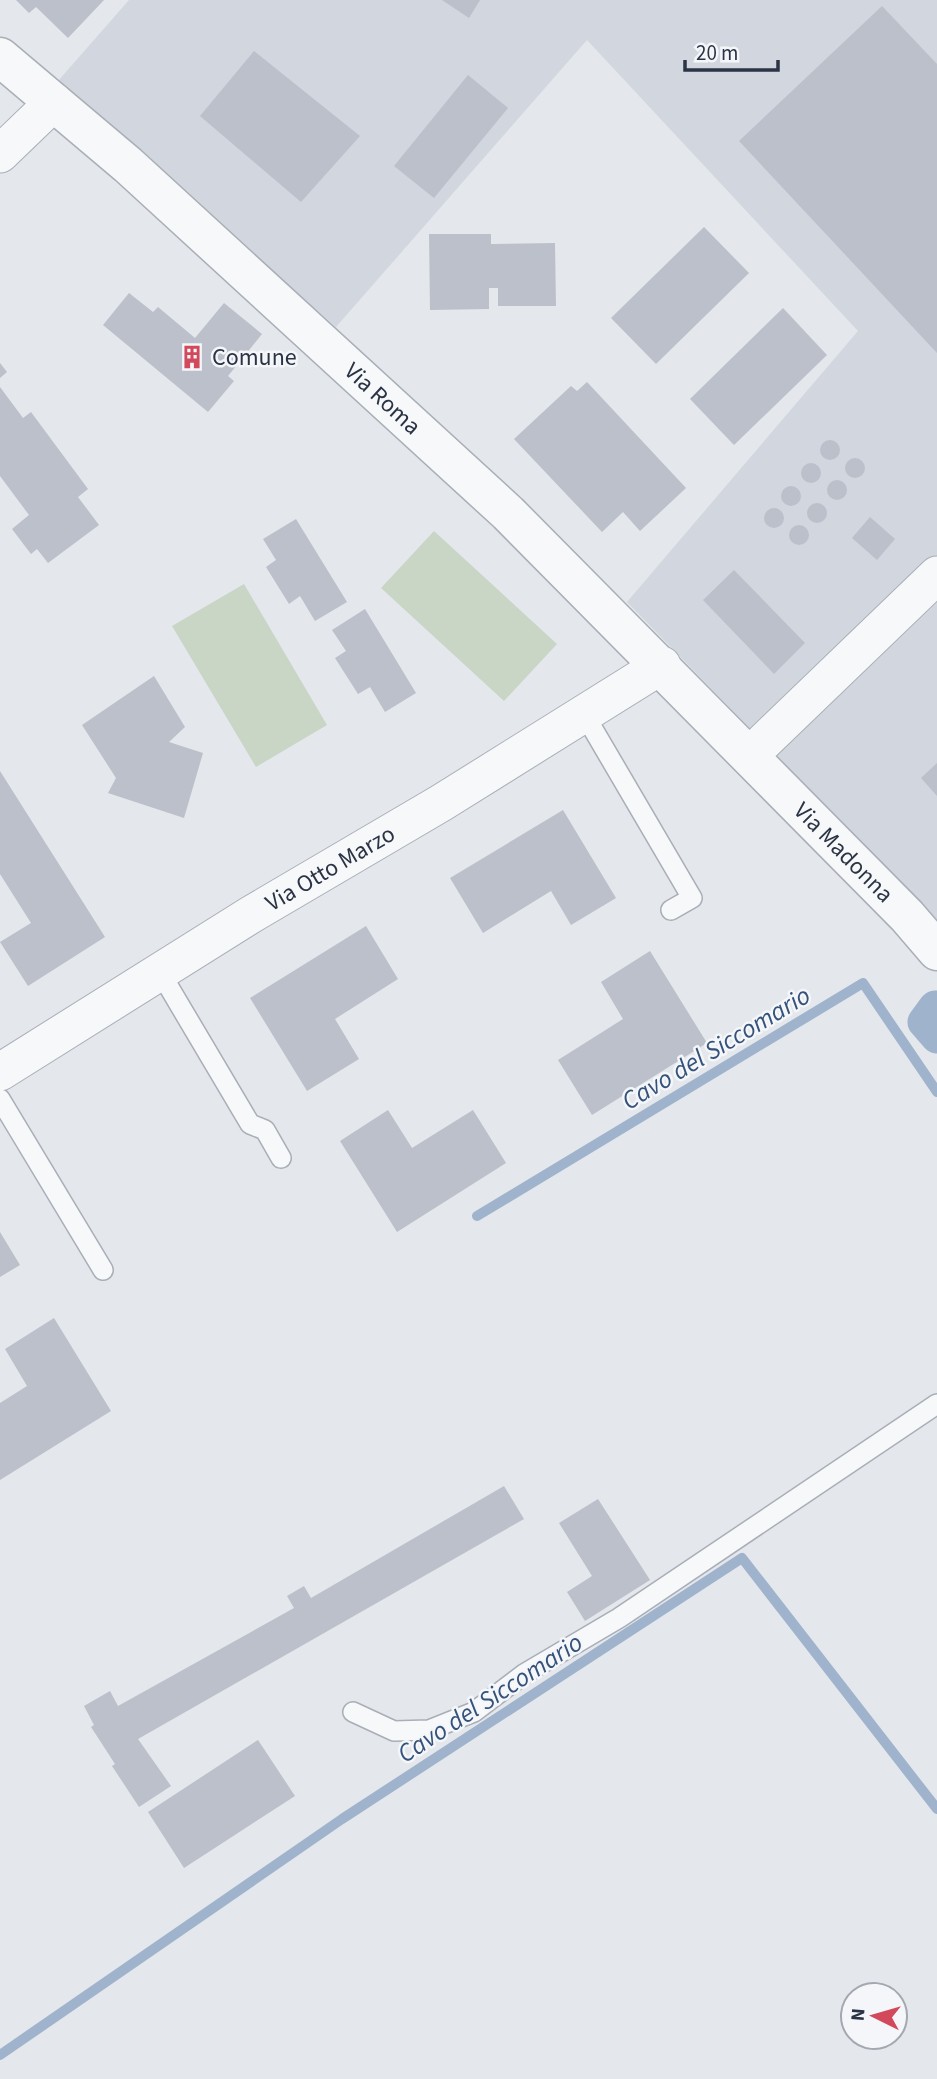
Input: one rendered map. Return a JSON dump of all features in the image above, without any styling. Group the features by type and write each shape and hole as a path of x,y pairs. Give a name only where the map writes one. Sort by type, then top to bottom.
{"street":[{"name":"Via Roma","path":"0,57 138,174 508,513 750,755"},
{"path":"0,154 54,102"},
{"path":"750,755 937,575"},
{"name":"Via Otto Marzo","path":"0,1072 252,914 441,803 662,665"},
{"name":"Via Madonna","path":"750,755 907,916 937,951"}],"lane":[{"path":"583,712 692,898 671,910"},
{"path":"160,972 250,1124 265,1130 281,1158"},
{"path":"0,1099 103,1270"},
{"path":"353,1712 394,1731 429,1730 474,1712 524,1674 619,1618 937,1404"}],"shaded area":[{"path":"129,0 937,0 937,921 627,602 858,331 587,40 336,327 58,81"}],"green space":[{"path":"434,531 557,644 504,701 381,588"},
{"path":"244,584 327,725 256,767 172,626"}],"building":[{"path":"16,0 104,0 68,38 36,7 29,13"},
{"path":"442,0 480,0 469,18"},
{"path":"882,6 937,64 937,353 739,141"},
{"path":"254,51 360,136 301,202 200,116"},
{"path":"468,75 508,108 434,198 394,166"},
{"path":"704,227 749,273 656,364 611,318"},
{"path":"429,234 491,234 491,244 555,243 556,306 498,306 498,288 489,288 489,309 430,310"},
{"name":"Comune","path":"129,293 153,312 158,307 195,338 224,303 262,334 228,376 234,381 208,412 103,325"},
{"path":"783,308 827,355 734,445 690,399"},
{"path":"0,363 7,372 0,378"},
{"path":"587,382 686,488 640,531 623,512 602,532 514,439 571,386 577,391"},
{"path":"0,387 23,418 31,412 88,489 78,497 99,525 48,563 37,549 31,554 12,529 29,515 0,476"},
{"path":"830,440 837,443 840,450 837,457 830,460 823,457 820,450 823,443"},
{"path":"855,458 862,461 865,468 862,475 855,478 848,475 845,468 848,461"},
{"path":"811,463 818,466 821,473 818,480 811,483 804,480 801,473 804,466"},
{"path":"837,480 844,483 847,490 844,497 837,500 830,497 827,490 830,483"},
{"path":"791,486 798,489 801,496 798,503 791,506 784,503 781,496 784,489"},
{"path":"817,503 824,506 827,513 824,520 817,523 810,520 807,513 810,506"},
{"path":"774,508 781,511 784,518 781,525 774,528 767,525 764,518 767,511"},
{"path":"870,517 895,539 877,560 852,538"},
{"path":"296,519 347,602 315,621 300,596 289,604 266,567 276,560 263,539"},
{"path":"799,525 806,528 809,535 806,542 799,545 792,542 789,535 792,528"},
{"path":"734,570 805,643 774,674 703,600"},
{"path":"365,609 416,693 385,712 370,687 358,694 335,658 346,651 332,630"},
{"path":"154,676 185,727 169,742 203,753 184,818 108,793 116,778 82,725"},
{"path":"937,763 937,796 921,778"},
{"path":"0,771 105,937 28,986 0,942 31,923 0,874"},
{"path":"563,810 616,898 571,925 551,891 483,933 450,878"},
{"path":"366,926 398,979 335,1019 359,1059 307,1091 250,998"},
{"path":"650,951 707,1043 592,1115 558,1060 623,1019 601,982"},
{"path":"388,1110 412,1148 473,1110 506,1163 397,1232 340,1141"},
{"path":"0,1232 20,1265 0,1277"},
{"path":"54,1318 111,1411 0,1480 0,1403 27,1386 5,1349"},
{"path":"504,1486 524,1519 138,1739 171,1786 139,1807 112,1766 115,1764 91,1727 94,1725 84,1706 110,1691 118,1706 294,1608 287,1596 304,1586 311,1598"},
{"path":"598,1499 650,1580 585,1621 567,1592 592,1576 559,1523"},
{"path":"258,1740 295,1796 184,1868 148,1812"}],"waterway":[{"name":"Cavo del Siccomario","path":"477,1216 863,983 937,1092"},
{"path":"935,1007 924,1022 937,1037"},
{"name":"Cavo del Siccomario","path":"0,2055 342,1819 742,1558 937,1809"}],"place":[{"name":"Comune","path":"192,357"}]}
